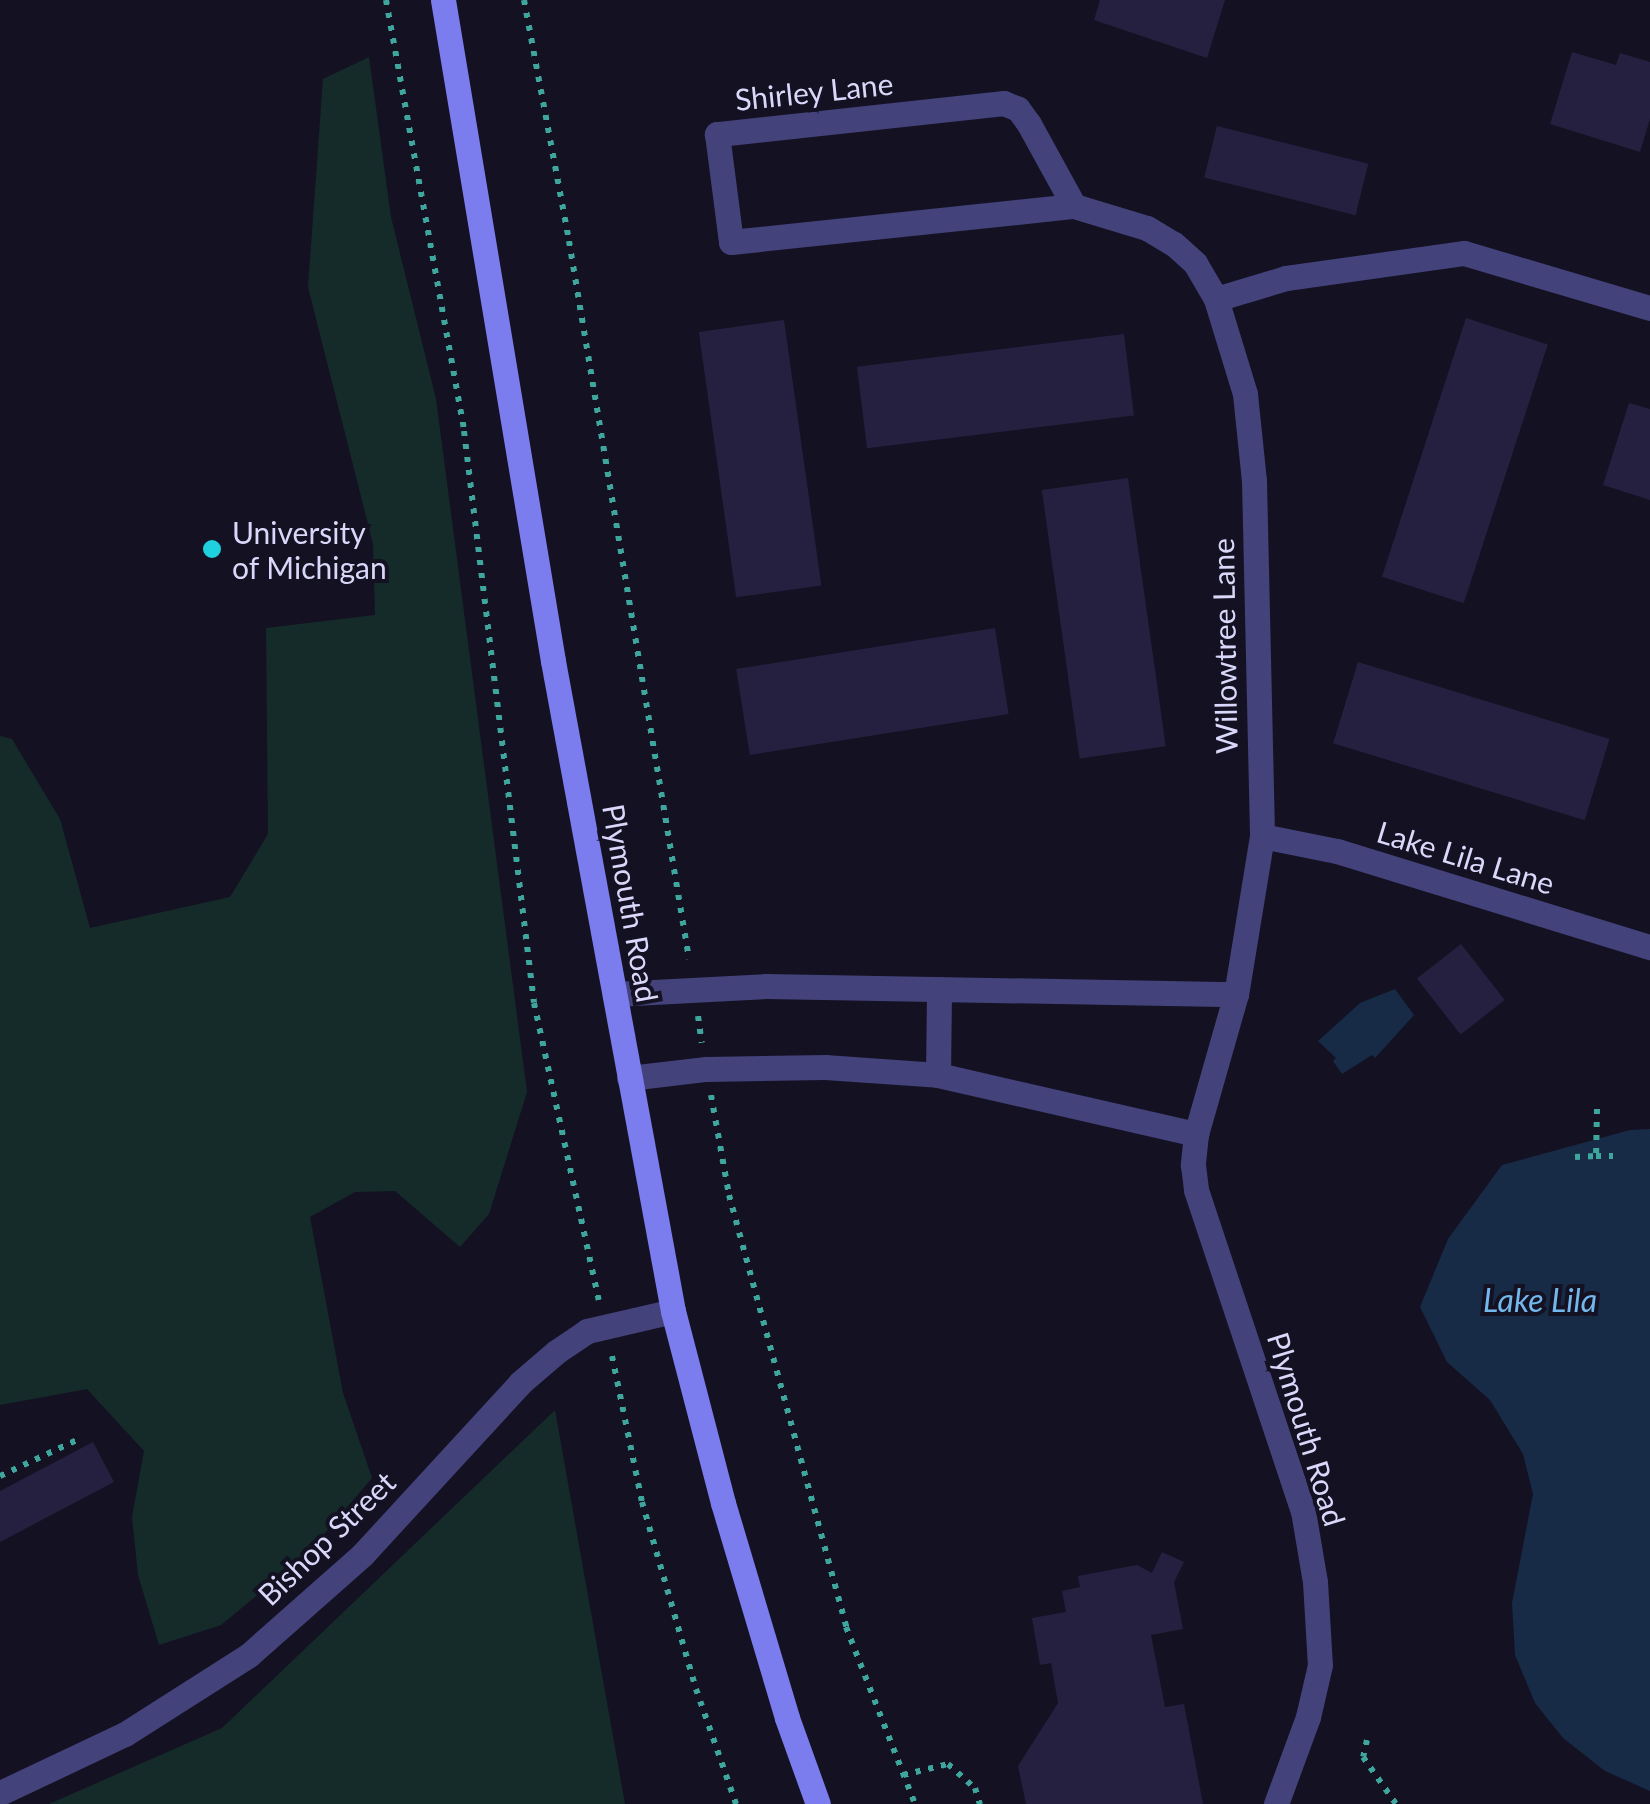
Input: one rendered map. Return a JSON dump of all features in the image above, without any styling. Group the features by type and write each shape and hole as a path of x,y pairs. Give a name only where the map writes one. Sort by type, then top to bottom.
{"main road":[{"name":"Plymouth Road","path":"443,0 506,394 674,1311 722,1503 786,1718 818,1804"}],"street":[{"name":"Shirley Lane","path":"1074,206 1029,124 1018,109 1004,103 717,134 730,242 1074,206 1134,224 1174,244 1195,263 1216,299"},
{"path":"1216,299 1286,278 1442,253 1481,257 1650,308"},
{"name":"Willowtree Lane","path":"1196,1134 1236,994 1262,836 1254,481 1245,394 1216,299"},
{"name":"Lake Lila Lane","path":"1262,836 1337,852 1650,947"},
{"path":"616,994 939,989 1236,994"},
{"path":"938,1075 939,989"},
{"path":"629,1078 706,1069 825,1067 938,1075 1196,1134"},
{"name":"Plymouth Road","path":"1196,1134 1196,1190 1303,1511 1314,1582 1320,1664 1308,1717 1276,1804"},
{"name":"Bishop Street","path":"0,1793 125,1734 248,1655 363,1554 520,1383 587,1330 674,1311"}],"path":[{"path":"386,0 464,430 534,1003 642,1502 696,1689 736,1804"},
{"path":"524,0 570,241 729,1194 846,1627 914,1804"},
{"path":"1596,1156 1597,1109"},
{"path":"1575,1157 1613,1156"},
{"path":"0,1476 80,1438"},
{"path":"1367,1740 1363,1757 1396,1804"},
{"path":"903,1775 948,1764 974,1788 980,1804"}],"green space":[{"path":"369,57 391,217 436,399 527,1092 489,1214 460,1247 395,1191 355,1192 310,1217 343,1393 372,1478 306,1555 221,1625 159,1645 138,1575 132,1517 144,1451 87,1389 0,1405 0,736 12,739 60,819 90,928 230,897 268,834 266,628 375,615 373,544 308,287 323,79"},
{"path":"555,1410 625,1804 49,1804 222,1728"}],"water":[{"path":"1395,989 1414,1015 1375,1058 1372,1055 1342,1074 1333,1061 1336,1058 1318,1041 1360,1003"},
{"name":"Lake Lila","path":"1650,1129 1650,1791 1605,1771 1563,1738 1535,1703 1515,1655 1512,1603 1533,1494 1523,1454 1490,1400 1447,1362 1420,1307 1448,1239 1502,1165 1630,1130"}],"building":[{"path":"1100,0 1225,0 1207,58 1094,20"},
{"path":"1572,52 1616,65 1620,53 1650,62 1650,119 1640,152 1550,124"},
{"path":"1217,126 1368,164 1356,215 1204,177"},
{"path":"1466,318 1548,345 1464,603 1382,577"},
{"path":"784,320 821,585 736,597 699,332"},
{"path":"1124,334 1134,415 867,448 857,367"},
{"path":"1629,403 1650,409 1650,500 1603,485"},
{"path":"1128,478 1166,746 1080,758 1042,490"},
{"path":"995,628 1009,714 750,755 736,669"},
{"path":"1358,662 1610,739 1585,820 1333,743"},
{"path":"1461,944 1505,1000 1461,1034 1417,978"},
{"path":"93,1442 114,1482 0,1542 0,1491"},
{"path":"1162,1552 1184,1562 1174,1582 1183,1629 1151,1635 1165,1707 1184,1704 1203,1804 1026,1804 1018,1766 1058,1703 1051,1663 1040,1665 1032,1618 1066,1612 1062,1591 1080,1587 1078,1576 1137,1565 1152,1573"}],"place":[{"name":"University of Michigan","path":"212,549"}]}
